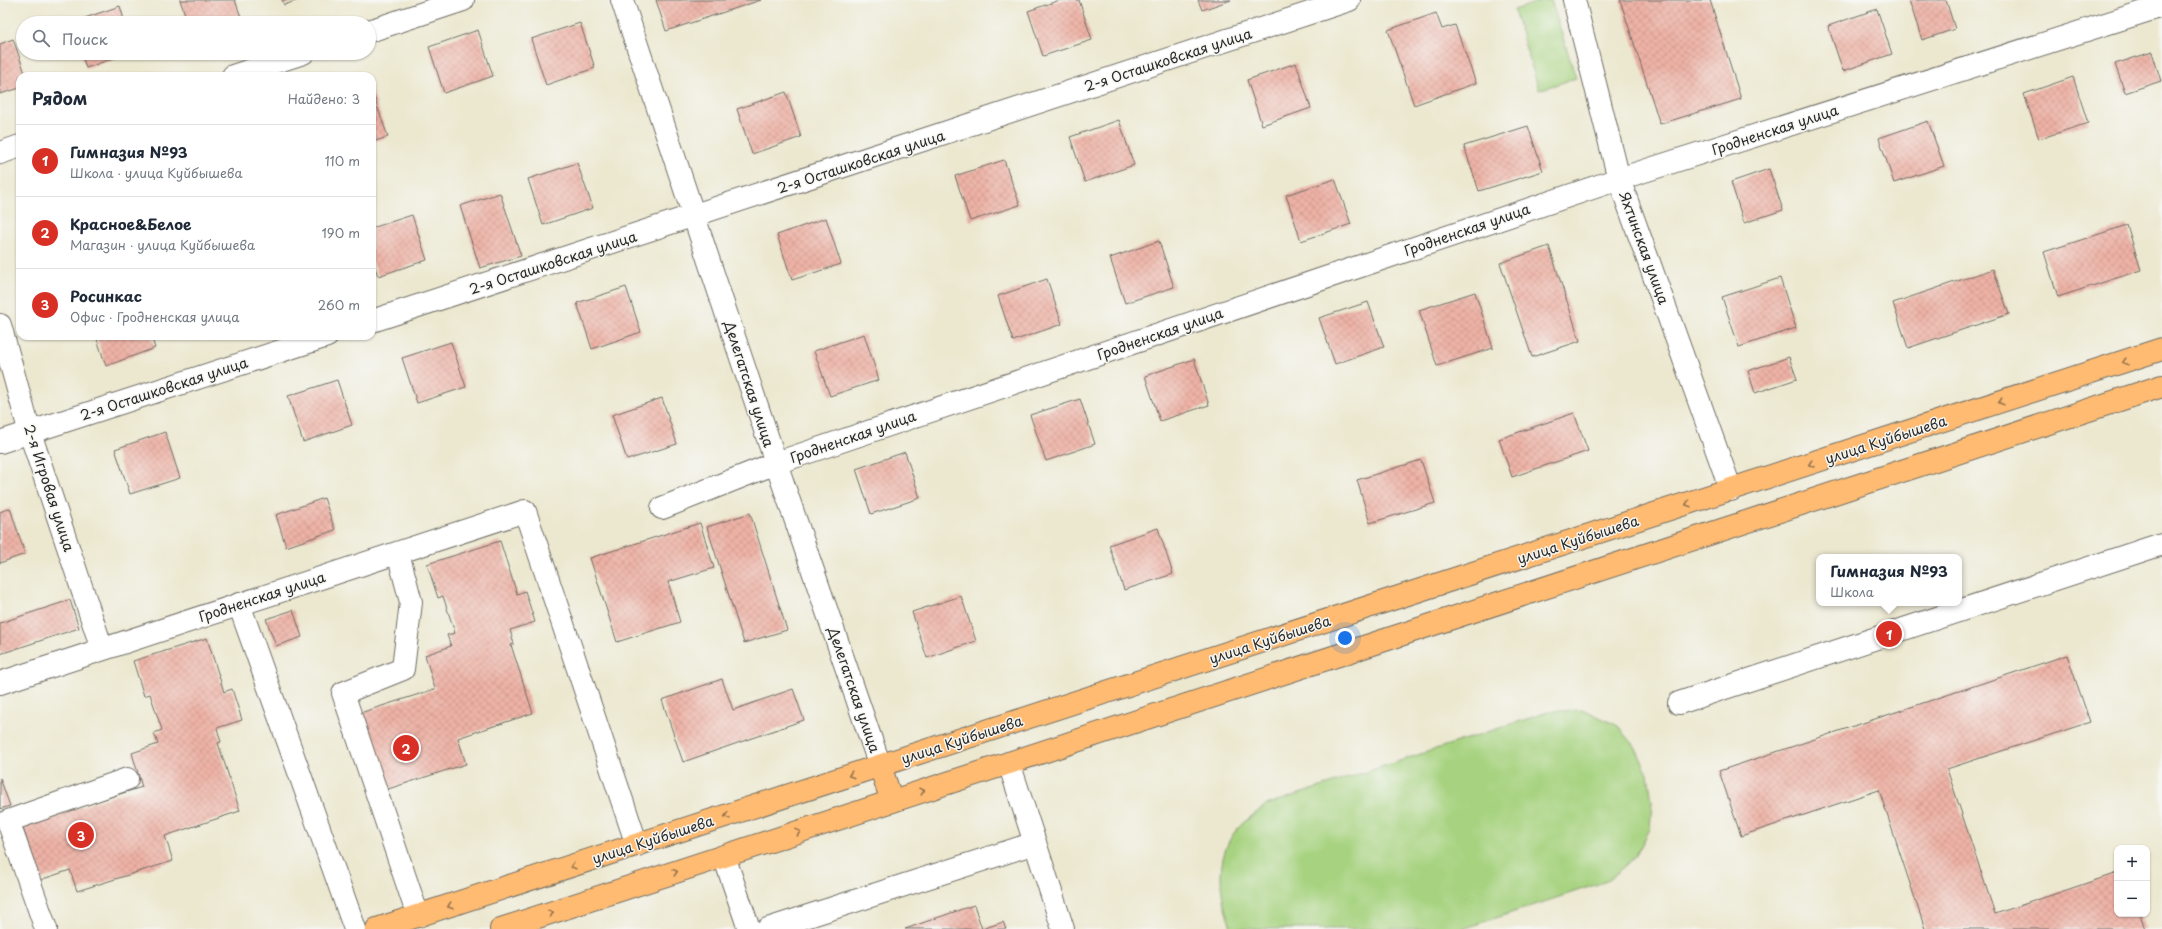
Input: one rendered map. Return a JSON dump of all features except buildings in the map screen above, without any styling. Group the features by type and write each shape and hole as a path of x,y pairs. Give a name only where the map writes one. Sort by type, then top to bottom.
{"main road":[{"name":"улица Куйбышева","path":"377,929 2162,349"},
{"path":"501,929 2162,386"},
{"path":"1731,490 1742,523"},
{"path":"880,766 892,801"}],"street":[{"path":"376,29 463,0"},
{"name":"Делегатская улица","path":"622,0 776,463 880,766"},
{"name":"2-я Осташковская улица","path":"376,321 1349,0"},
{"name":"Яхтинская улица","path":"1574,0 1619,179 1731,490"},
{"name":"Гродненская улица","path":"662,508 776,463 1619,179 2162,6"},
{"path":"245,72 282,60"},
{"path":"0,153 16,147"},
{"name":"2-я Игровая улица","path":"0,325 30,432 102,649"},
{"name":"2-я Осташковская улица","path":"0,442 315,340"},
{"name":"Гродненская улица","path":"0,683 525,511 637,845"},
{"path":"1679,702 2162,544"},
{"path":"398,553 411,602 403,669 343,693 418,916"},
{"path":"239,604 355,929"},
{"path":"1009,763 1063,929"},
{"path":"46,929 8,821 127,779"},
{"path":"768,929 1035,842"},
{"path":"724,856 749,929"}],"green space":[{"path":"1544,0 1551,0 1576,78 1539,90 1514,10"},
{"path":"1585,710 1618,726 1635,746 1648,774 1652,802 1650,829 1635,857 1607,881 1463,929 1232,929 1224,904 1222,891 1222,865 1225,852 1237,829 1266,805 1551,711"}],"place":[{"name":"Гимназия №93","path":"1889,634"},
{"name":"Красное&Белое","path":"406,748"},
{"name":"Росинкас","path":"81,835"}]}
